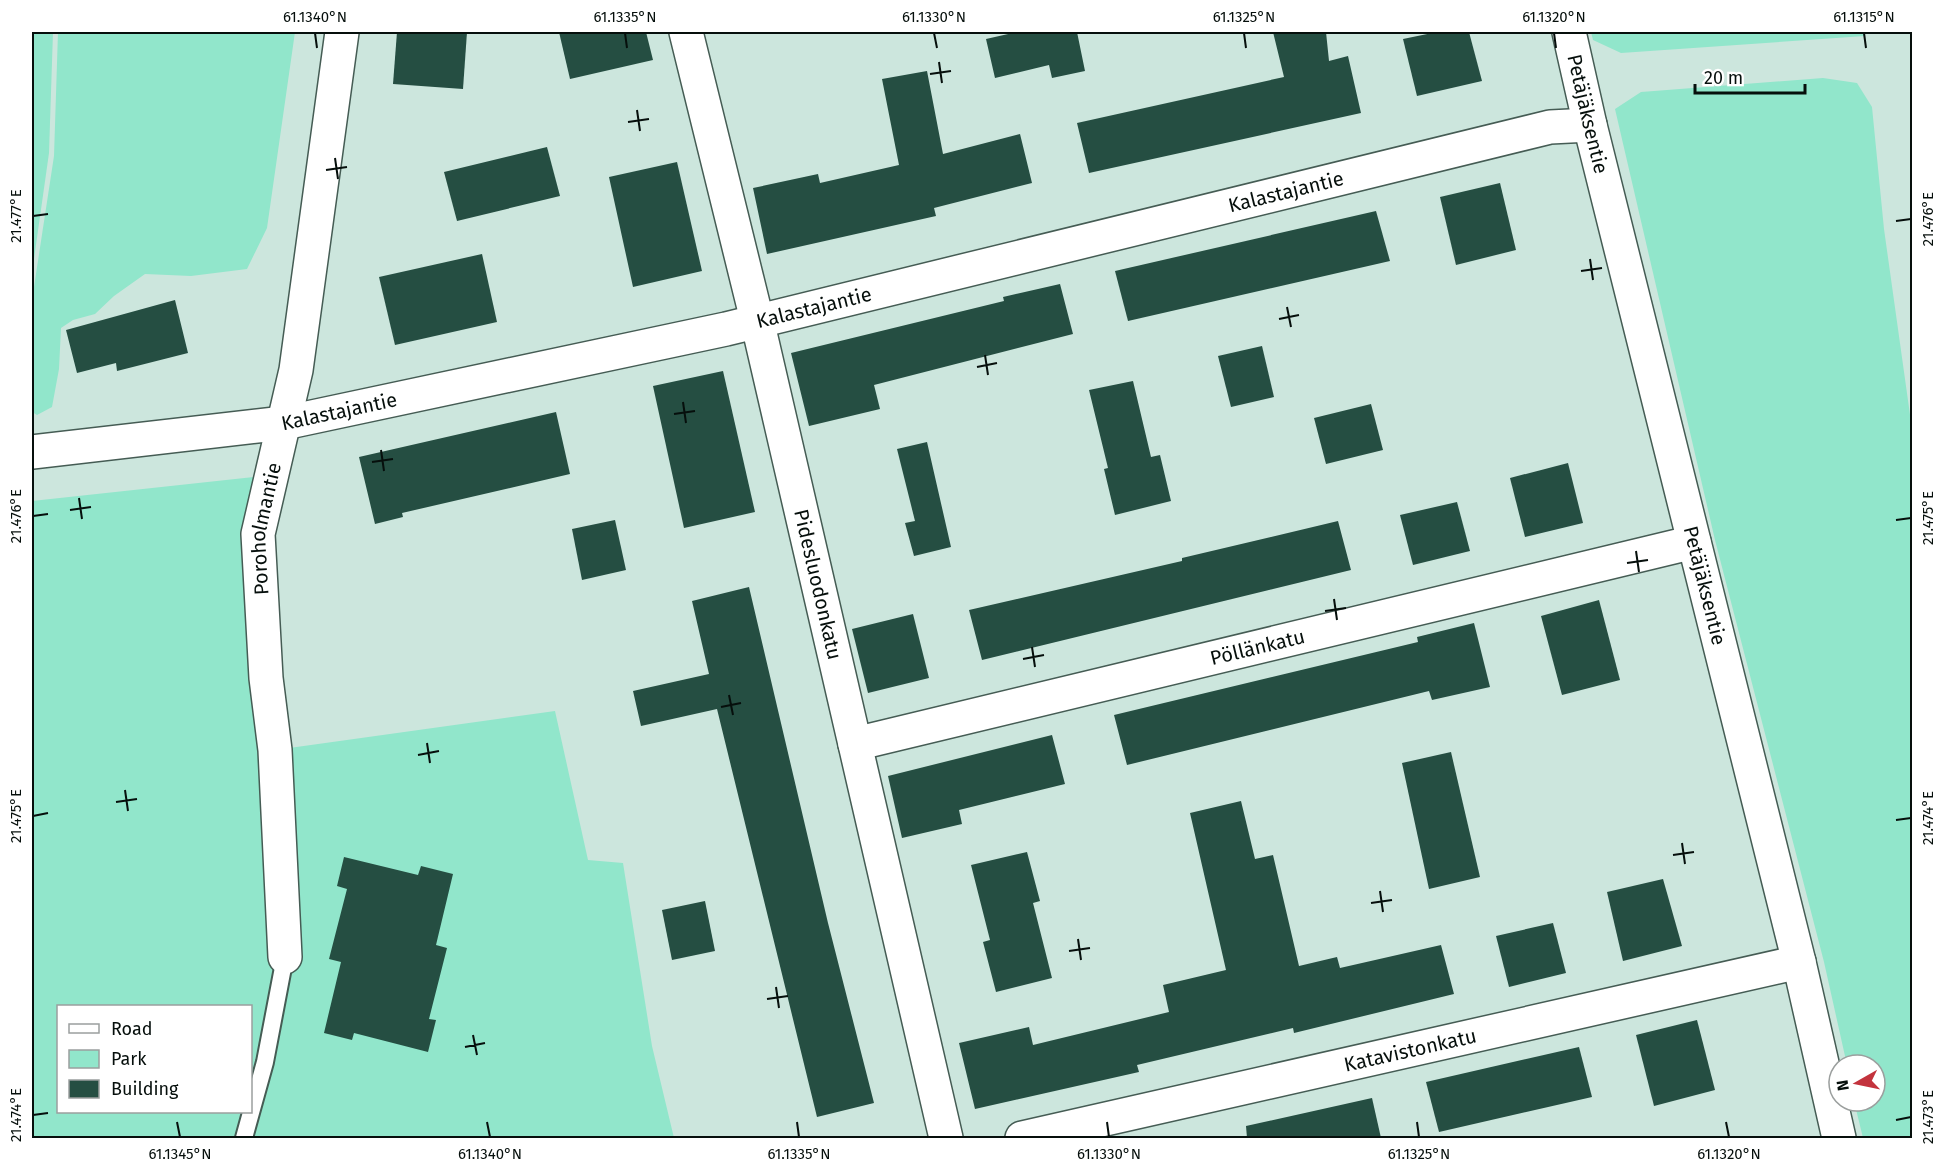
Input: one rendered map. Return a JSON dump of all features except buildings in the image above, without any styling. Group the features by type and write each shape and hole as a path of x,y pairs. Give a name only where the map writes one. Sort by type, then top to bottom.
{"street":[{"name":"Poroholmantie","path":"285,957 275,750 266,678 258,534 296,370 342,32"},
{"name":"Pidesluodonkatu","path":"686,32 757,320 946,1138"},
{"name":"Petäjäksentie","path":"1569,32 1590,125 1799,962 1839,1138"},
{"name":"Kalastajantie","path":"32,452 284,423 757,320 1550,127 1590,125"},
{"name":"Pöllänkatu","path":"855,744 1694,542"},
{"name":"Katavistonkatu","path":"1022,1138 1799,962"}],"lane":[{"path":"252,1109 265,1062 285,957"},
{"path":"244,1138 251,1113"}],"green space":[{"path":"32,32 53,32 49,153 32,273"},
{"path":"58,32 295,32 267,228 247,269 191,276 145,274 114,296 95,314 73,320 61,328 59,369 52,407 37,415 32,412 32,300 54,156"},
{"path":"1591,32 1865,32 1865,36 1621,53 1593,40"},
{"path":"1823,78 1857,83 1872,107 1884,229 1912,429 1912,1138 1863,1138 1857,1113 1887,1113 1887,1053 1844,1053 1824,962 1715,540 1615,109 1641,92"},
{"path":"273,475 275,750 555,711 588,860 623,863 652,1046 674,1138 32,1138 32,501"}]}
